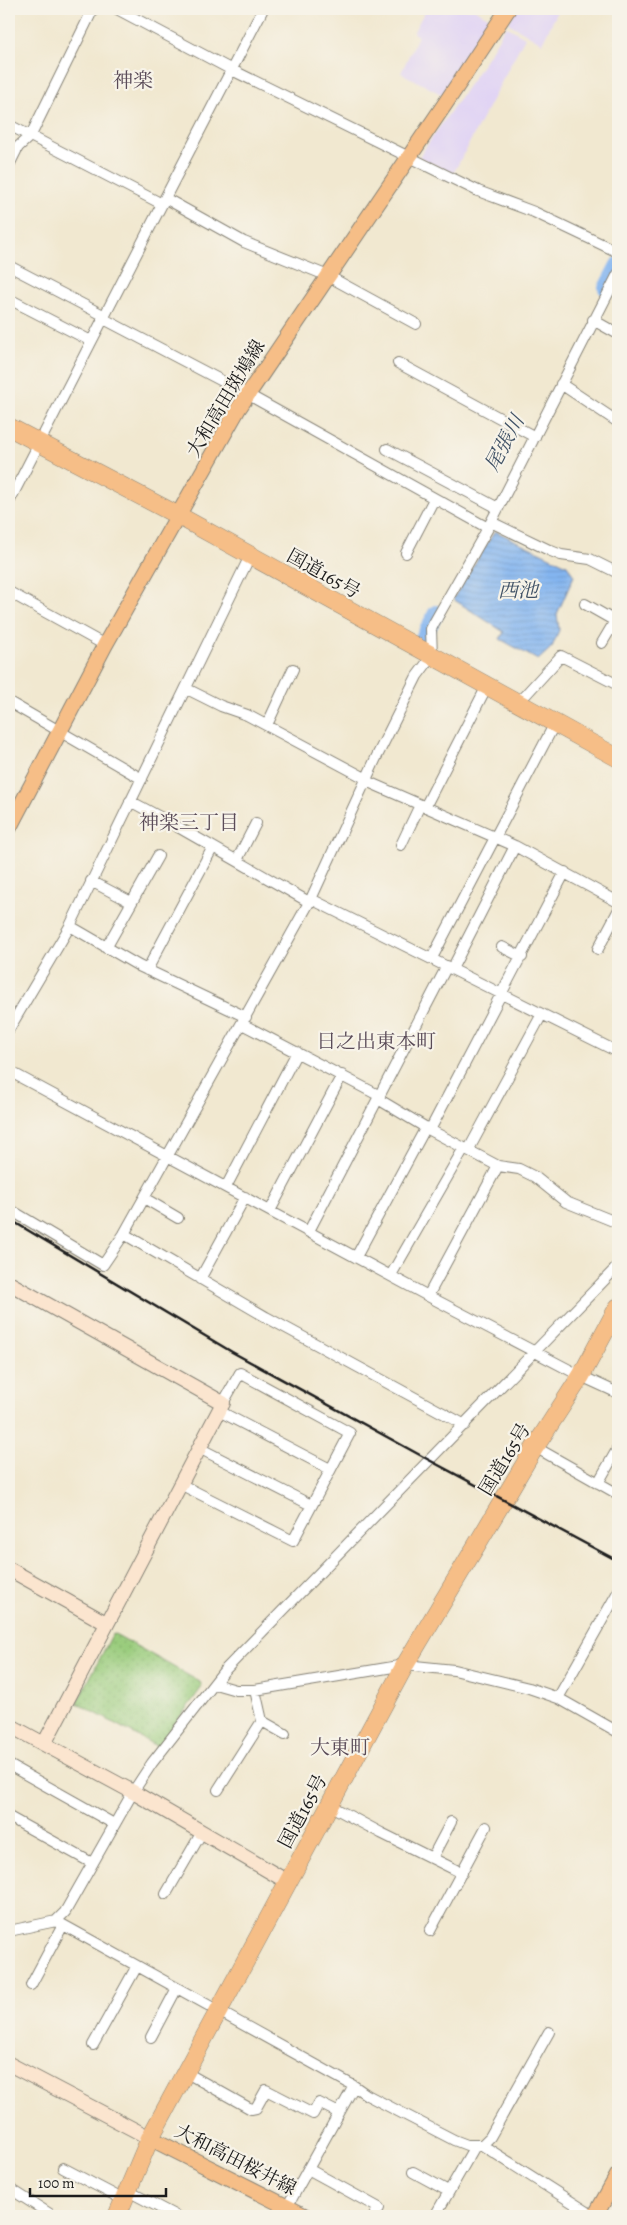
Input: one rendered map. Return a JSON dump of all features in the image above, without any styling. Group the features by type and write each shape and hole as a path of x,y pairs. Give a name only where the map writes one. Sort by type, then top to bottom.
{"highway":[{"name":"国道165号","path":"9,426 179,516 618,758"},
{"name":"国道165号","path":"123,2202 150,2138 405,1665 535,1447 581,1376 618,1306"}],"main road":[{"name":"大和高田斑鳩線","path":"9,828 58,731 105,645 247,394 409,158 508,9"},
{"name":"大和高田桜井線","path":"150,2138 305,2216"},
{"path":"597,2216 618,2175"}],"street":[{"path":"9,165 18,147 31,135 93,9"},
{"path":"117,9 232,70 478,192 534,212 618,252"},
{"path":"9,502 102,317 264,9"},
{"path":"9,125 244,242 328,276 416,324"},
{"path":"9,266 247,394 434,499 487,526 561,555 590,559 618,573"},
{"path":"9,1209 103,1265 124,1234 310,901 417,676 432,656 431,628 487,526 495,507 618,274"},
{"path":"9,299 91,341"},
{"path":"593,320 618,334"},
{"path":"398,363 532,436"},
{"path":"561,384 618,422"},
{"path":"387,449 495,507"},
{"path":"406,553 434,499"},
{"path":"9,1029 70,926 130,801 187,689 250,556"},
{"path":"9,592 105,645"},
{"path":"585,604 617,618 602,643"},
{"path":"518,703 561,656 618,685"},
{"path":"267,725 294,669"},
{"path":"401,845 487,686"},
{"path":"187,689 221,706 247,715 267,725 367,780 515,846 617,898"},
{"path":"9,702 142,779"},
{"path":"432,958 494,837 556,723"},
{"path":"130,801 310,901 432,958 618,1052"},
{"path":"237,860 256,823"},
{"path":"309,1231 515,846"},
{"path":"147,970 213,847"},
{"path":"106,948 158,856"},
{"path":"356,1257 502,995 564,872"},
{"path":"91,881 131,902"},
{"path":"598,949 618,911"},
{"path":"70,926 106,948 342,1075 428,1128 498,1166 519,1169 535,1177 566,1202 618,1223"},
{"path":"502,947 522,957"},
{"path":"390,1275 466,1148 542,1014"},
{"path":"226,1187 297,1052"},
{"path":"9,1071 428,1296 581,1376 618,1393"},
{"path":"270,1210 342,1075"},
{"path":"428,1296 498,1166"},
{"path":"144,1198 178,1218"},
{"path":"200,1278 246,1198"},
{"path":"124,1234 266,1317 465,1425"},
{"path":"31,1985 65,1912 133,1792 152,1763 224,1671 618,1266"},
{"path":"9,1283 221,1407 330,1468"},
{"path":"44,1744 106,1623 199,1448 240,1372 350,1433 293,1540 180,1484"},
{"path":"535,1447 618,1494"},
{"path":"199,1448 311,1505"},
{"path":"598,1483 618,1450"},
{"path":"9,1569 106,1623"},
{"path":"558,1698 618,1592"},
{"path":"215,1684 236,1690 255,1690 405,1665 454,1670 529,1688 558,1698 618,1732"},
{"path":"255,1690 262,1720 284,1734"},
{"path":"218,1790 262,1720"},
{"path":"9,1725 133,1792 288,1882"},
{"path":"9,1766 114,1824"},
{"path":"329,1805 462,1873"},
{"path":"9,1817 92,1863"},
{"path":"432,1858 451,1822"},
{"path":"430,1930 486,1827"},
{"path":"166,1894 202,1832"},
{"path":"9,1932 60,1923 367,2095 454,2140 478,2146 597,2216"},
{"path":"93,2045 137,1966"},
{"path":"151,2037 177,1988"},
{"path":"435,2216 448,2191 478,2146 490,2137 549,2032"},
{"path":"9,2064 150,2138"},
{"path":"185,2072 251,2109 256,2108 266,2090 313,2114 319,2103 339,2113"},
{"path":"287,2207 354,2086"},
{"path":"62,2168 123,2202 176,2216"},
{"path":"308,2169 379,2208 374,2216"},
{"path":"413,2172 448,2191"},
{"path":"9,2188 53,2216"}],"shaded area":[{"path":"426,9 474,9 490,18 443,95 401,73 418,36 413,33"},
{"path":"517,9 559,9 542,43 508,23"},
{"path":"506,26 525,37 453,174 419,157 481,67"}],"green space":[{"path":"115,1634 200,1682 202,1687 158,1747 77,1703 112,1635"}],"water":[{"name":"西池","path":"495,531 567,565 574,576 557,614 559,630 552,647 538,660 500,639 504,632 453,599"}],"waterway":[{"name":"尾張川","path":"606,288 618,265"},
{"name":"尾張川","path":"423,638 436,613"}],"railway":[{"path":"9,1219 232,1352 618,1561"}],"district":[{"name":"神楽","path":"133,80"},
{"name":"神楽三丁目","path":"189,822"},
{"name":"日之出東本町","path":"376,1041"},
{"name":"大東町","path":"340,1747"}]}
